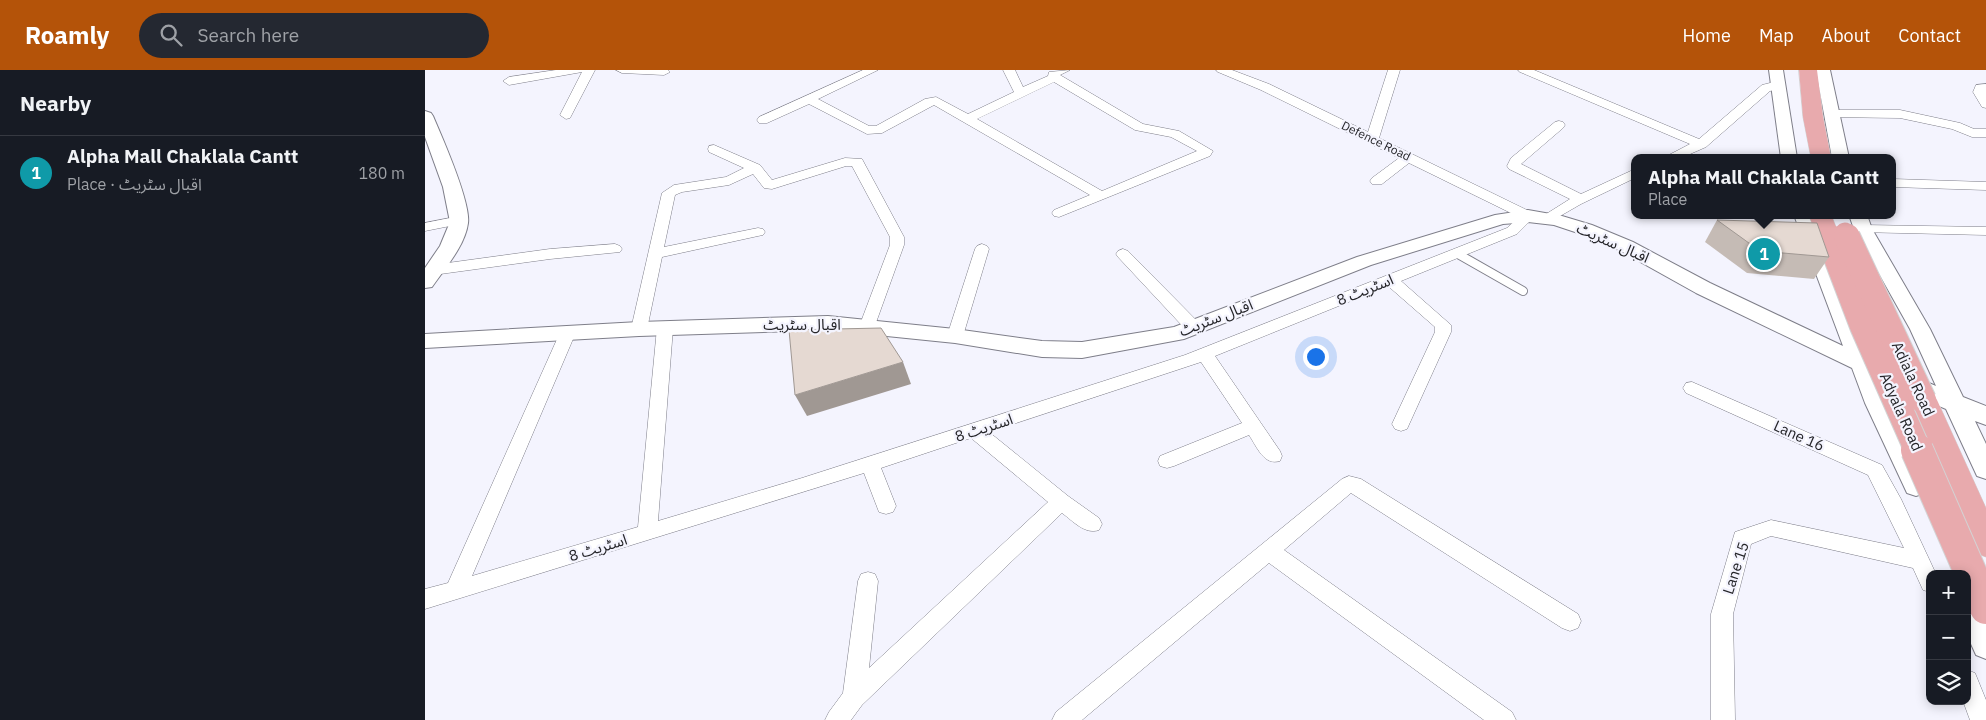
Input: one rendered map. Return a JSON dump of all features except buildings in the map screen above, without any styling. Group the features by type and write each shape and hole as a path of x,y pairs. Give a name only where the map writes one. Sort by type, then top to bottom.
{"main road":[{"path":"1793,70 1805,154"},
{"path":"1808,70 1813,117 1820,154"},
{"name":"Adyala Road","path":"1822,219 1863,326 1986,608"},
{"name":"Adiala Road","path":"1840,219 1851,247 1986,543"}],"street":[{"path":"509,81 578,70"},
{"path":"566,115 589,70"},
{"path":"622,70 664,72"},
{"path":"839,70 856,78"},
{"path":"763,120 873,70"},
{"path":"1009,70 1020,93"},
{"name":"Defence Road","path":"1222,70 1265,87 1528,216"},
{"path":"1372,139 1394,70"},
{"path":"1524,70 1701,144"},
{"path":"1823,70 1840,154"},
{"path":"967,119 1059,73 1139,127 1175,134 1206,151 1059,213"},
{"path":"1678,154 1701,144 1777,78"},
{"path":"1777,78 1788,154"},
{"path":"1986,88 1980,88 1979,92 1986,104"},
{"path":"809,99 867,130 879,130 933,101 1101,196"},
{"path":"1831,114 1900,114 1956,126 1972,133 1986,133"},
{"path":"425,116 430,145 445,167 459,220 452,240 429,276"},
{"path":"1559,125 1516,161 1514,166 1581,199"},
{"path":"714,149 755,168 769,185 845,162 857,162 897,237 897,245 867,327"},
{"path":"1377,181 1409,157"},
{"path":"639,329 669,193 679,188 729,181 755,168"},
{"path":"1548,219 1581,199 1631,175"},
{"path":"1896,183 1986,186"},
{"name":"اقبال سٹریٹ","path":"425,341 568,332 828,323 955,336 1041,348 1082,350 1177,334 1364,261 1501,219 1528,216 1548,219 1585,229 1626,246 1703,288 1862,364 1986,416"},
{"name":"اسٹریٹ 8","path":"425,600 975,431 1205,354 1512,231 1528,216"},
{"path":"1805,219 1876,403 1925,504 1953,570"},
{"path":"425,227 459,220"},
{"path":"1861,222 1986,230"},
{"path":"1861,222 1920,330 1986,469"},
{"path":"655,254 758,232"},
{"path":"429,276 550,254 615,249"},
{"path":"955,336 982,249"},
{"path":"1123,254 1194,328"},
{"path":"1390,280 1443,325 1443,332 1401,424"},
{"path":"647,533 665,328"},
{"path":"455,591 568,332"},
{"path":"1205,354 1273,456"},
{"name":"Lane 16","path":"1692,388 1875,470 1891,499 1926,574"},
{"path":"1167,461 1253,426"},
{"path":"975,431 1061,502 1092,524"},
{"path":"870,464 886,506"},
{"path":"1064,720 1349,484 1354,485 1570,621"},
{"path":"837,720 854,697 1061,502"},
{"name":"Lane 15","path":"1723,720 1722,614 1742,538 1771,528 1921,562"},
{"path":"1267,550 1504,720"},
{"path":"854,697 868,582"},
{"path":"1971,611 1986,646"},
{"path":"1971,691 1982,720"}],"lane":[{"path":"1458,254 1523,291"}],"place":[{"name":"Alpha Mall Chaklala Cantt","path":"1764,254"}]}
